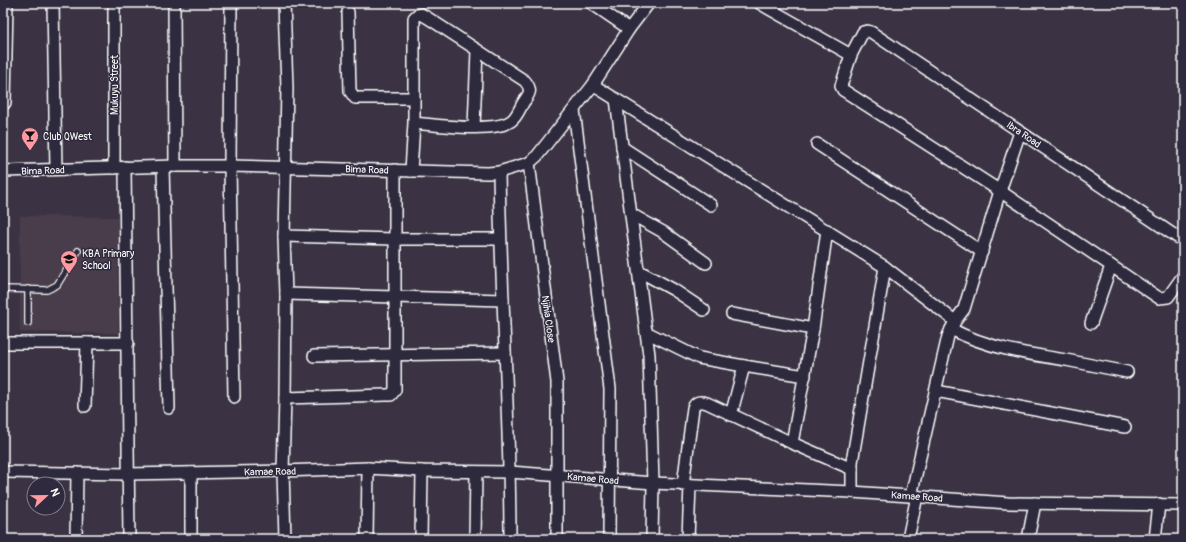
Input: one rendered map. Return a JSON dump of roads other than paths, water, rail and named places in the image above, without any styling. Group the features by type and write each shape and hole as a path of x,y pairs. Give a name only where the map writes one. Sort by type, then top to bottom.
{"street":[{"path":"3,102 5,3"},
{"path":"53,3 56,169"},
{"name":"Mukuyu Street","path":"114,3 114,168"},
{"path":"174,3 175,166"},
{"path":"232,3 230,166 234,397"},
{"path":"284,3 286,88 284,236 286,294 283,471 286,539"},
{"path":"593,3 629,29"},
{"name":"Bima Road","path":"3,171 175,166 285,166 411,171 499,172 529,163 537,156 593,85 629,29 649,3"},
{"path":"759,3 851,55 841,86 843,90 1000,191 1159,298 1168,298 1183,276"},
{"path":"348,12 350,91 352,95 355,98 414,98"},
{"path":"411,171 414,123 414,18 417,15 421,14 525,81 529,86 530,92 513,120 506,124 474,127 414,123"},
{"name":"Ibra Road","path":"851,55 864,32 871,32 1183,241"},
{"path":"474,127 477,50"},
{"path":"593,85 885,267 953,325 973,340 1004,349 1126,372"},
{"path":"616,99 649,355 653,483 652,539"},
{"path":"574,110 609,384 609,539"},
{"path":"908,539 914,496 947,340 953,325 964,309 1000,191 1020,132"},
{"path":"817,144 982,252"},
{"path":"622,147 710,205"},
{"name":"Njihia Close","path":"529,163 556,368 556,539"},
{"path":"125,167 130,539"},
{"path":"163,167 169,408"},
{"path":"285,398 391,395 395,390 395,170"},
{"path":"499,172 502,300 510,472 510,539"},
{"path":"631,214 663,232 706,263"},
{"path":"792,443 813,329 827,230"},
{"path":"284,236 394,239 500,239"},
{"path":"1091,322 1111,266"},
{"path":"852,492 852,462 885,267"},
{"path":"638,271 674,290 704,310"},
{"path":"286,294 502,300"},
{"path":"732,314 813,329"},
{"path":"646,332 699,358 805,376"},
{"path":"3,343 128,343"},
{"path":"85,406 86,343"},
{"path":"314,356 505,353"},
{"path":"731,415 744,366"},
{"path":"936,391 1125,427"},
{"path":"691,538 687,485 693,408 695,403 702,401 707,403 852,469"},
{"path":"367,539 368,468"},
{"name":"Kamae Road","path":"3,472 128,474 368,468 422,471 510,472 653,483 852,492 1008,503 1183,505"},
{"path":"421,539 422,471"},
{"path":"476,472 476,539"},
{"path":"76,539 77,473"},
{"path":"191,473 191,539"},
{"path":"1028,539 1035,504"},
{"path":"1155,539 1159,504"}],"lane":[{"path":"3,289 47,290 57,285 78,251"},
{"path":"28,289 28,323"}],"place":[{"name":"Club QWest","path":"30,151"},
{"name":"KBA Primary School","path":"69,274"}]}
